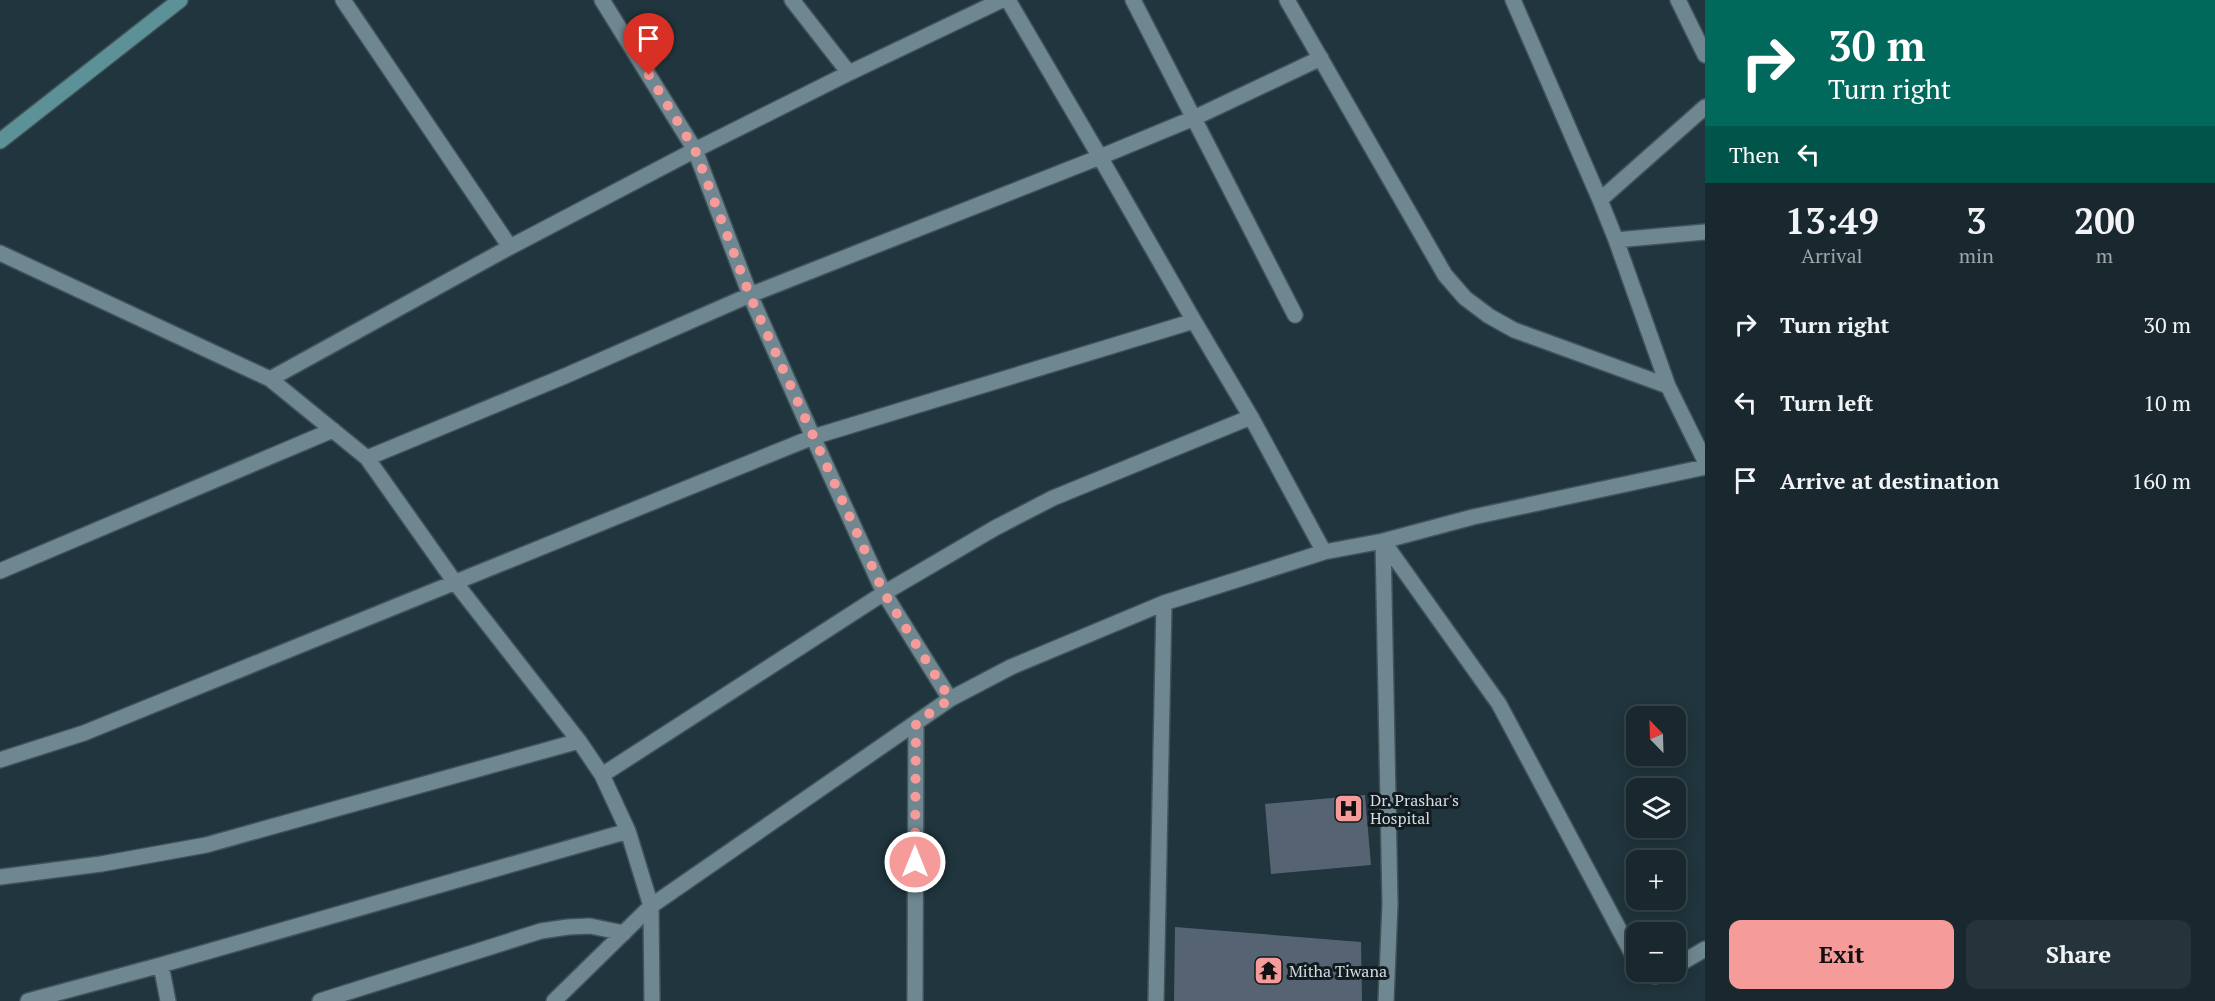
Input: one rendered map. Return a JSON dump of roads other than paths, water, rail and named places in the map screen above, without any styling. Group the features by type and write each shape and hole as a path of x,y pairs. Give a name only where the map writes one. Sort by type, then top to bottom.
{"street":[{"path":"0,141 180,0"},
{"path":"343,0 510,247"},
{"path":"602,0 695,150 750,296 884,593 950,699"},
{"path":"792,0 849,73"},
{"path":"270,379 510,247 695,150 1002,0"},
{"path":"1008,0 1251,417 1324,552"},
{"path":"1133,0 1295,315"},
{"path":"1287,0 1445,275 1465,298 1489,316 1514,330 1668,386"},
{"path":"1513,0 1600,200 1668,386 1705,461"},
{"path":"1678,0 1705,55"},
{"path":"367,458 750,296 1194,118 1321,58"},
{"path":"1600,200 1705,107"},
{"path":"1616,240 1705,232"},
{"path":"0,253 270,379 367,458 454,581 579,741 602,775 628,831 651,906 652,1001"},
{"path":"0,760 84,733 813,437 1194,321"},
{"path":"602,775 884,593 995,528 1053,498 1251,417"},
{"path":"0,571 333,430"},
{"path":"554,1001 651,906 950,699 1011,667 1164,603 1324,552 1383,541 1473,517 1705,467"},
{"path":"1383,541 1498,704 1626,942"},
{"path":"1383,541 1390,904 1386,1001"},
{"path":"1156,1001 1164,603"},
{"path":"915,1001 916,723"},
{"path":"0,877 111,862 206,845 579,741"},
{"path":"28,1001 628,831"},
{"path":"320,1001 541,931 590,926 624,933"},
{"path":"1686,960 1705,950"},
{"path":"161,965 168,1001"}],"place":[{"name":"Dr. Prashar's Hospital","path":"1349,809"},
{"name":"Mitha Tiwana","path":"1268,971"}]}
